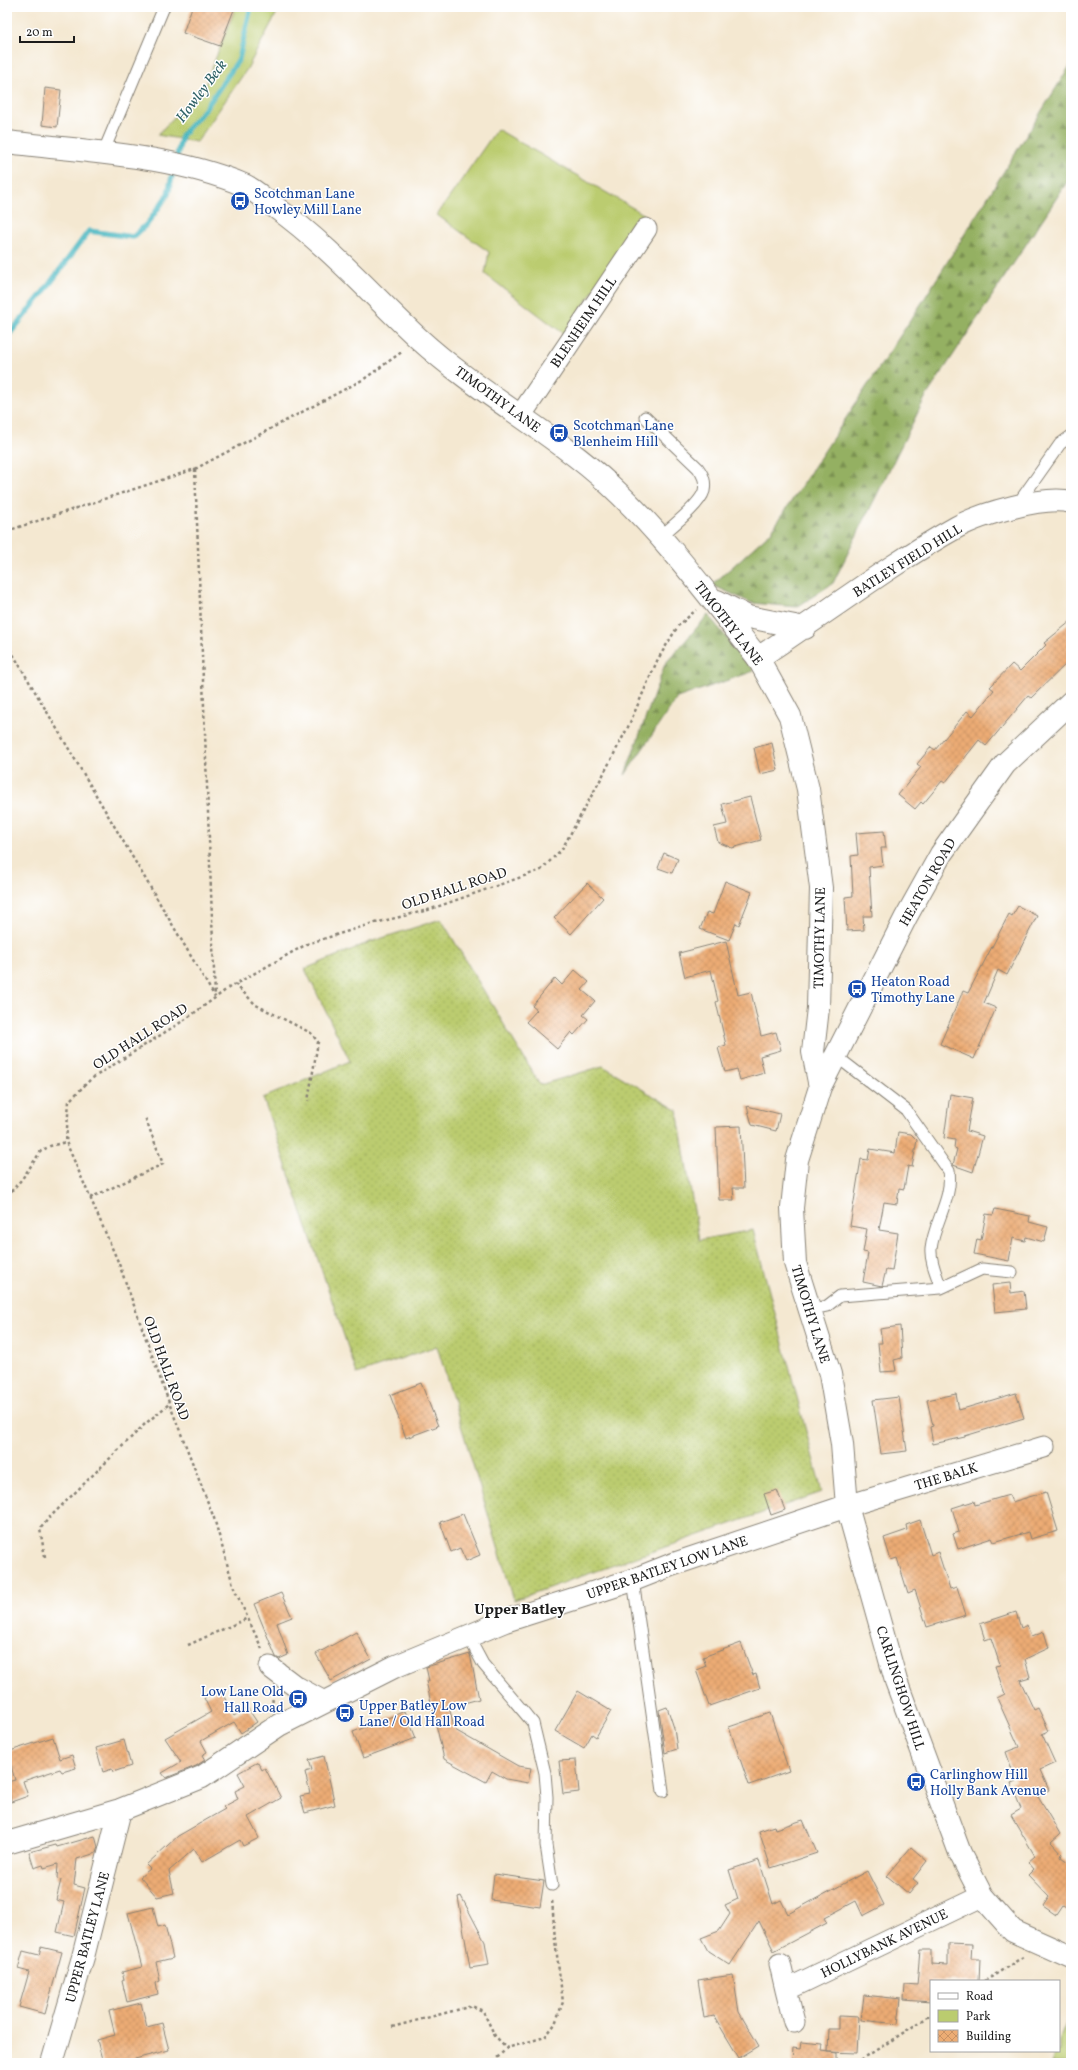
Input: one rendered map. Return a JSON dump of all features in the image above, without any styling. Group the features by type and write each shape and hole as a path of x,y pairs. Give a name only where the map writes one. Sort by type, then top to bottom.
{"street":[{"name":"TIMOTHY LANE","path":"7,142 157,160 202,170 247,186 292,219 336,257 420,340 455,368 559,442 610,486 660,537 758,658 790,716 808,789 821,888 818,1008 813,1052 820,1087 797,1160 792,1208 795,1264 830,1374 842,1444 847,1506"},
{"name":"BLENHEIM HILL","path":"521,415 646,229"},
{"name":"BATLEY FIELD HILL","path":"758,658 805,628 878,576 958,526 1016,505 1062,500 1071,502"},
{"path":"709,597 748,618 805,628"},
{"name":"HEATON ROAD","path":"820,1087 906,917 941,854 1005,764 1071,702"},
{"name":"THE BALK","path":"847,1506 1044,1447"},
{"name":"UPPER BATLEY LOW LANE","path":"7,1843 120,1810 202,1777 279,1725 394,1667 505,1621 633,1580 671,1565 847,1506"},
{"name":"CARLINGHOW HILL","path":"847,1506 896,1681 960,1854 982,1896 1013,1931 1071,1957"},
{"path":"270,1667 295,1686 324,1702"},
{"name":"UPPER BATLEY LANE","path":"52,2063 83,1957 120,1810"},
{"name":"HOLLYBANK AVENUE","path":"786,1990 982,1896"},
{"path":"780,1964 794,2022"}],"lane":[{"path":"103,153 164,7"},
{"path":"645,417 698,468 704,477 705,484 700,498 660,537"},
{"path":"1016,505 1060,444 1071,436"},
{"path":"836,1056 906,1110 949,1171 951,1183 938,1219 931,1250 941,1288"},
{"path":"809,1310 827,1306 840,1296 941,1288 982,1269 1012,1272"},
{"path":"633,1580 662,1791"},
{"path":"468,1636 483,1664 533,1724 545,1773 547,1797 546,1845 552,1884"}],"path":[{"path":"7,531 195,469 364,379 420,340"},
{"path":"195,469 215,998"},
{"name":"OLD HALL ROAD","path":"279,1725 273,1708 270,1667 234,1588 214,1518 169,1404 119,1264 66,1142 69,1101 91,1079 186,1019 235,984 307,944 371,924 428,910 541,870 562,849 628,728 658,659 678,626 709,597"},
{"path":"7,644 215,998"},
{"path":"235,984 256,1005 311,1032 318,1042 308,1101"},
{"path":"90,1198 163,1164 145,1117"},
{"path":"7,1196 22,1179 41,1151 50,1146 66,1142"},
{"path":"45,1557 40,1529 49,1518 145,1424 169,1404"},
{"path":"188,1645 248,1618"},
{"path":"495,2063 495,2060 507,2048 545,2037 555,2024 563,2002 555,1940 552,1884"},
{"path":"987,1980 1042,1944"},
{"path":"392,2027 472,2006 483,2011 495,2036 507,2048"},
{"path":"856,2063 930,2016"}],"green space":[{"path":"236,7 280,7 247,69 197,142 157,135 205,85"},
{"path":"1071,64 1071,176 925,398 833,583 797,607 752,603 712,585 771,532 921,304"},
{"path":"497,129 645,215 564,334 485,274 489,252 437,215"},
{"path":"708,615 754,671 677,698 625,775 665,664"},
{"path":"441,919 540,1085 603,1066 677,1110 699,1240 753,1230 822,1492 514,1600 437,1346 357,1374 263,1098 350,1061 305,969 370,942"},
{"path":"1071,2010 1071,2063 1050,2063 1055,2052 1060,2052 1060,2038"}],"building":[{"path":"192,7 235,7 220,46 183,33"},
{"path":"45,88 61,90 57,127 42,125"},
{"path":"1071,621 1071,659 1031,698 1028,696 986,746 979,740 945,783 942,781 923,804 921,802 915,809 898,795 921,767 917,764 931,747 935,750 967,711 973,716 994,690 990,687 1012,664 1020,671 1046,645 1044,643"},
{"path":"772,743 778,770 760,774 754,748"},
{"path":"750,797 761,840 732,848 718,842 714,827 727,824 722,804"},
{"path":"884,831 886,848 881,848 883,865 869,867 872,916 863,916 864,930 847,931 845,897 853,896 851,856 858,855 856,833"},
{"path":"664,853 678,859 672,873 658,868"},
{"path":"725,881 752,892 739,925 736,923 729,940 700,929 707,912 713,914"},
{"path":"587,883 603,898 571,934 554,918"},
{"path":"1018,906 1037,916 1007,975 998,970 984,1003 996,1008 974,1059 940,1044 963,991 968,993 1009,914 1012,916"},
{"path":"726,941 738,995 751,992 761,1036 776,1032 781,1050 760,1056 764,1073 740,1080 737,1069 725,1072 718,1048 726,1045 716,1002 718,1001 711,970 685,977 679,953"},
{"path":"575,970 589,982 582,990 595,1001 583,1015 588,1019 574,1035 571,1032 557,1049 526,1022 537,1010 532,1006 555,978 562,985"},
{"path":"950,1094 973,1098 967,1131 983,1136 973,1172 953,1165 957,1149 954,1148 955,1140 944,1138"},
{"path":"747,1106 780,1114 776,1131 752,1125"},
{"path":"741,1126 744,1188 733,1188 734,1200 719,1200 716,1127"},
{"path":"898,1132 911,1134 917,1140 912,1167 908,1166 904,1189 899,1188 897,1204 884,1202 879,1230 898,1233 892,1271 886,1270 882,1286 863,1282 868,1253 863,1252 867,1229 850,1226 861,1159 868,1160 870,1149 895,1153"},
{"path":"995,1209 1030,1216 1029,1222 1048,1227 1044,1242 1026,1237 1025,1241 1013,1238 1009,1261 974,1254 977,1239 981,1240 986,1214 993,1215"},
{"path":"1010,1283 1011,1293 1024,1291 1026,1309 995,1312 992,1285"},
{"path":"900,1326 902,1358 894,1360 896,1371 881,1372 878,1343 882,1343 880,1329"},
{"path":"421,1383 438,1426 406,1438 390,1395"},
{"path":"1016,1393 1024,1418 965,1437 933,1444 930,1427 933,1426 927,1400 956,1394 959,1410"},
{"path":"899,1397 907,1451 881,1454 873,1400"},
{"path":"777,1490 785,1510 771,1515 764,1494"},
{"path":"1046,1492 1058,1531 1030,1539 1028,1532 994,1542 992,1538 958,1549 953,1534 959,1532 952,1508 974,1501 975,1505 1009,1495 1012,1502"},
{"path":"463,1514 480,1555 466,1561 460,1548 451,1552 440,1522"},
{"path":"920,1520 931,1555 938,1552 950,1589 957,1587 966,1615 927,1627 915,1590 908,1593 897,1558 891,1560 884,1538 907,1530 906,1525"},
{"path":"281,1593 292,1617 277,1623 288,1655 279,1659 276,1657 254,1604"},
{"path":"1016,1612 1021,1628 1027,1625 1031,1637 1044,1632 1049,1648 1025,1659 1030,1677 1020,1680 1034,1710 1038,1708 1049,1731 1042,1734 1055,1763 1040,1770 1049,1790 1037,1795 1060,1834 1051,1842 1062,1854 1061,1857 1071,1864 1071,1912 1062,1906 1056,1915 1043,1906 1049,1897 1028,1875 1034,1869 1028,1862 1035,1856 1011,1815 1021,1809 1011,1783 1016,1781 1006,1752 1019,1747 997,1698 1005,1694 995,1666 1000,1665 991,1638 985,1640 980,1624"},
{"path":"356,1632 371,1659 331,1681 316,1654"},
{"path":"741,1643 753,1675 756,1674 760,1688 709,1706 696,1670 706,1666 703,1657"},
{"path":"470,1654 479,1699 449,1707 455,1730 518,1766 531,1768 528,1783 506,1779 492,1771 486,1782 444,1759 426,1681 429,1681 426,1667"},
{"path":"220,1689 234,1716 247,1707 257,1722 241,1733 234,1722 201,1741 207,1752 202,1755 205,1760 196,1766 166,1778 162,1773 181,1762 165,1738 211,1712 204,1698"},
{"path":"578,1691 611,1711 596,1737 592,1734 584,1748 555,1731"},
{"path":"667,1707 674,1728 677,1749 665,1753 659,1710"},
{"path":"405,1711 416,1738 363,1758 353,1732"},
{"path":"770,1713 789,1771 749,1785 729,1727"},
{"path":"53,1737 60,1759 72,1755 76,1768 62,1772 60,1769 23,1781 28,1796 11,1802 7,1782 15,1780 7,1752"},
{"path":"124,1740 131,1766 113,1772 112,1769 103,1772 96,1748"},
{"path":"324,1756 335,1805 305,1813 300,1796 310,1794 305,1772 312,1770 309,1760"},
{"path":"576,1760 579,1792 563,1794 559,1761"},
{"path":"258,1762 262,1770 265,1768 281,1798 248,1817 259,1838 243,1846 240,1840 202,1862 194,1849 169,1871 174,1893 157,1897 140,1877 150,1869 146,1865 178,1836 225,1809 223,1807 238,1799 235,1791 245,1786 238,1773"},
{"path":"803,1820 817,1853 771,1868 759,1831 774,1826 775,1829"},
{"path":"95,1836 98,1847 96,1853 77,1859 74,1885 85,1888 74,1936 57,1932 64,1902 56,1900 61,1880 57,1879 58,1864 44,1868 43,1865 34,1868 29,1852 56,1845 57,1847"},
{"path":"911,1847 927,1861 913,1879 918,1883 909,1894 887,1876"},
{"path":"759,1860 773,1904 781,1900 788,1914 867,1871 884,1905 863,1916 856,1901 824,1918 827,1923 774,1951 759,1921 730,1965 708,1951 701,1938 719,1931 730,1914 725,1905 738,1899 729,1870"},
{"path":"494,1874 544,1881 540,1907 491,1900"},
{"path":"461,1896 485,1942 489,1965 470,1968 458,1897"},
{"path":"153,1907 158,1927 165,1925 173,1958 156,1962 160,1981 156,1983 158,1994 127,2002 122,1981 124,1980 122,1972 142,1967 128,1913"},
{"path":"948,1943 972,1944 971,1959 980,1959 979,1980 930,1980 930,2002 904,2000 905,1984 917,1985 920,1950 931,1950 931,1964 948,1965"},
{"path":"41,1947 62,1952 45,2014 19,2007 29,1972 18,1969 23,1951 39,1955"},
{"path":"733,1975 739,2012 759,2046 739,2058 714,2016 704,2018 698,1980"},
{"path":"864,1995 901,1999 898,2024 861,2020"},
{"path":"141,2003 147,2027 162,2023 169,2050 120,2063 103,2063 97,2040 115,2035 109,2011"},
{"path":"839,2016 859,2017 857,2053 828,2052 829,2029 839,2029"},
{"path":"801,2042 823,2044 822,2051 837,2053 837,2063 792,2063 793,2048 800,2049"}],"waterway":[{"name":"Howley Beck","path":"176,160 182,135 205,109 239,59 251,7"},
{"name":"Howley Beck","path":"7,337 42,294 89,231 133,237 148,223 168,194 174,168"}],"place":[{"name":"Scotchman Lane Howley Mill Lane","path":"240,201"},
{"name":"Scotchman Lane Blenheim Hill","path":"559,433"},
{"name":"Heaton Road Timothy Lane","path":"857,989"},
{"name":"Low Lane Old Hall Road","path":"298,1699"},
{"name":"Upper Batley Low Lane / Old Hall Road","path":"345,1713"},
{"name":"Carlinghow Hill Holly Bank Avenue","path":"916,1782"}],"district":[{"name":"Upper Batley","path":"520,1609"}]}
